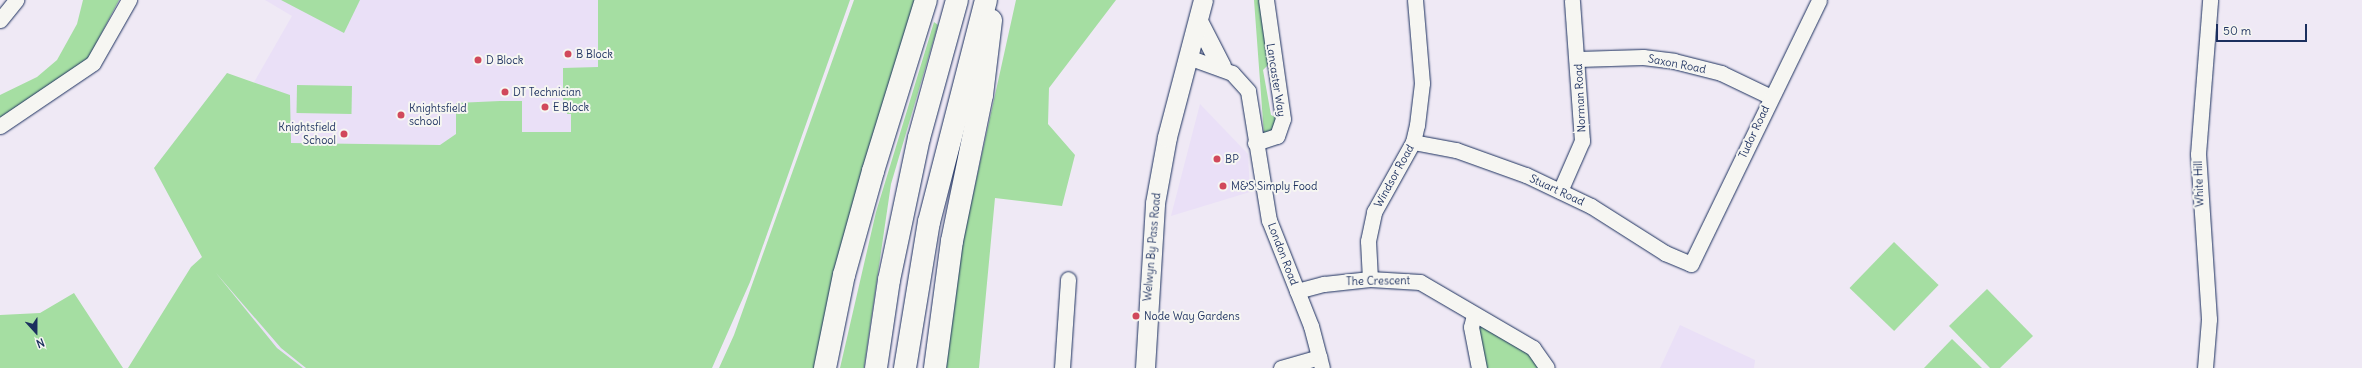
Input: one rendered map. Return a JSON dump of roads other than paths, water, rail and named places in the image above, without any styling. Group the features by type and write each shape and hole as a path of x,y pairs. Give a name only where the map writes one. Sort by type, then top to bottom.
{"highway":[{"path":"825,368 844,275 873,171 926,0"},
{"path":"876,368 891,272 919,138 957,0"},
{"path":"905,368 929,222 950,130 986,0"},
{"path":"935,368 952,241 982,95 993,0"}],"main road":[{"name":"Welwyn By Pass Road","path":"1145,368 1155,202 1188,57 1203,0"},
{"path":"1198,21 1221,66"}],"street":[{"path":"0,20 16,0"},
{"path":"0,126 92,63 130,0"},
{"name":"Lancaster Way","path":"1256,143 1277,136 1283,119 1265,17 1266,0"},
{"name":"Windsor Road","path":"1370,279 1368,241 1374,212 1413,142 1422,83 1414,0"},
{"name":"Norman Road","path":"1560,190 1582,140 1578,58 1572,0"},
{"name":"Tudor Road","path":"1691,264 1819,0"},
{"name":"White Hill","path":"2205,368 2209,319 2198,198 2198,135 2210,0"},
{"name":"London Road","path":"1188,57 1221,66 1240,78 1248,91 1273,233 1297,291 1320,362"},
{"name":"Saxon Road","path":"1578,58 1643,57 1674,61 1721,73 1771,97"},
{"name":"Stuart Road","path":"1413,142 1478,157 1560,190 1691,264"},
{"path":"1062,368 1068,279"},
{"name":"The Crescent","path":"1297,291 1324,284 1370,279 1420,282 1533,348 1548,368"},
{"path":"1474,314 1471,327 1479,368"},
{"path":"1281,368 1320,362"}],"place":[{"name":"B Block","path":"568,54"},
{"name":"D Block","path":"478,60"},
{"name":"DT Technician","path":"505,92"},
{"name":"E Block","path":"545,107"},
{"name":"Knightsfield school","path":"401,115"},
{"name":"Knightsfield School","path":"344,134"},
{"name":"BP","path":"1217,159"},
{"name":"M&S Simply Food","path":"1223,186"},
{"name":"Node Way Gardens","path":"1136,316"}]}
